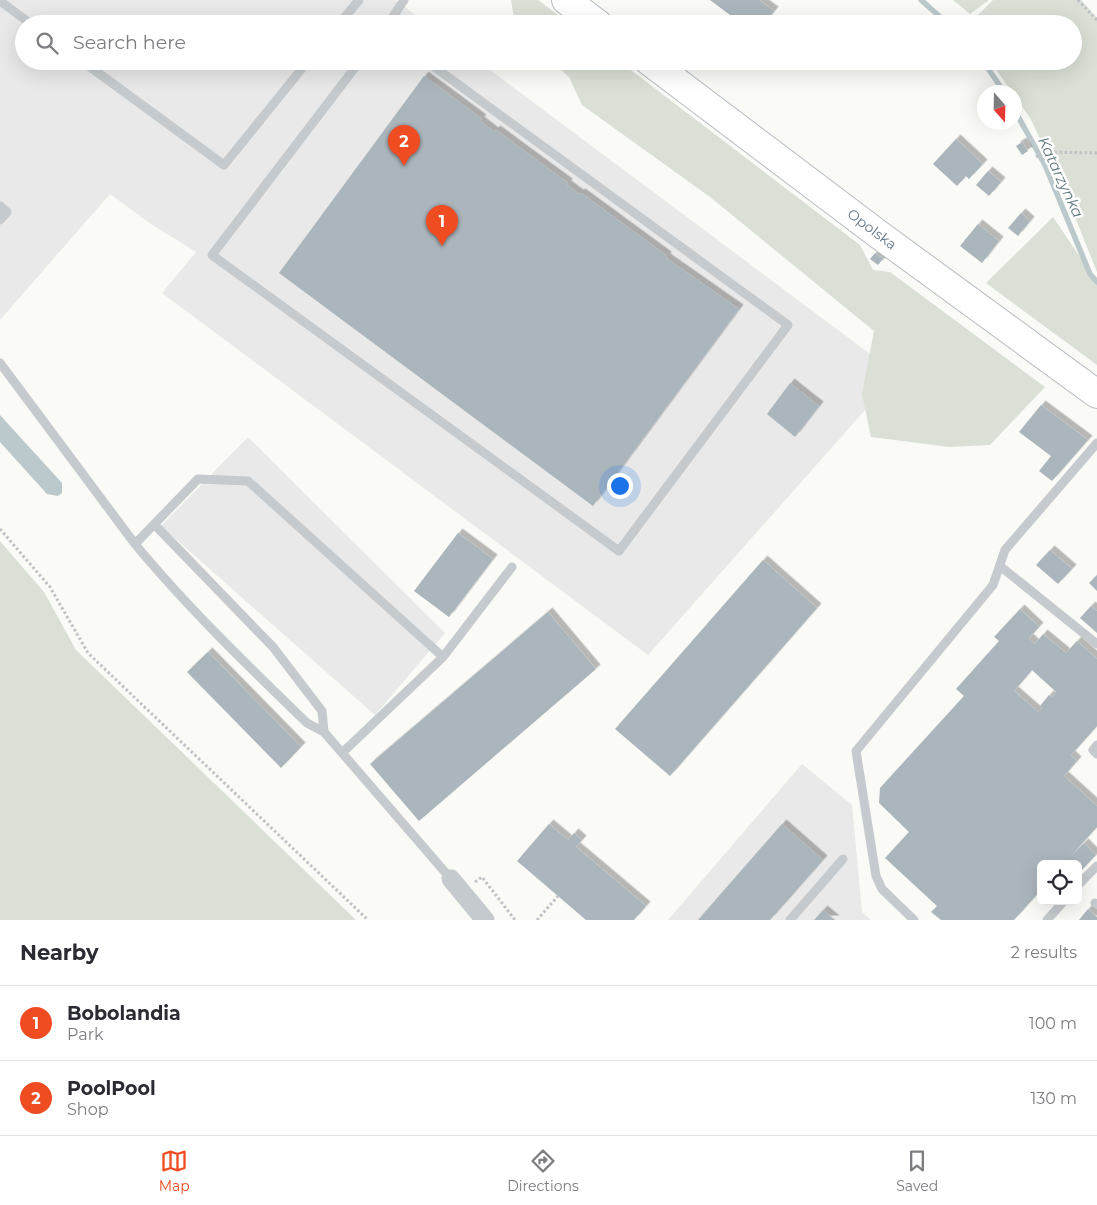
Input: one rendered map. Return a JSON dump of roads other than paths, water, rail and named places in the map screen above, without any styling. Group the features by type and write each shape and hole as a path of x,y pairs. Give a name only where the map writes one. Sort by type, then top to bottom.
{"main road":[{"path":"566,0 586,15"},
{"name":"Opolska","path":"661,70 878,234 1097,394"}],"street":[{"path":"451,880 485,920"}],"lane":[{"path":"346,15 359,0"},
{"path":"394,15 404,0"},
{"path":"0,1 19,15"},
{"path":"94,70 224,165 301,70"},
{"path":"353,70 212,255 619,551 788,325 438,70"},
{"path":"0,206 7,212 0,220"},
{"path":"0,363 135,544 177,595 307,723 324,732 451,880"},
{"path":"914,920 882,888 876,876 856,751 993,586 1005,550 1097,443"},
{"path":"135,544 198,479 248,481 443,657"},
{"path":"155,525 273,647 322,711 324,732"},
{"path":"1000,566 1097,644"},
{"path":"342,753 443,657 512,567"},
{"path":"1097,745 1092,750 1097,754"},
{"path":"790,920 843,859"},
{"path":"1082,881 1097,866"},
{"path":"1047,920 1060,905"}],"waterway":[{"name":"Katarzynka","path":"921,0 938,15"},
{"name":"Katarzynka","path":"989,70 999,85"},
{"name":"Katarzynka","path":"1022,123 1045,165 1090,274 1097,282"}],"place":[{"name":"PoolPool","path":"404,166"},
{"name":"Bobolandia","path":"442,246"}]}
